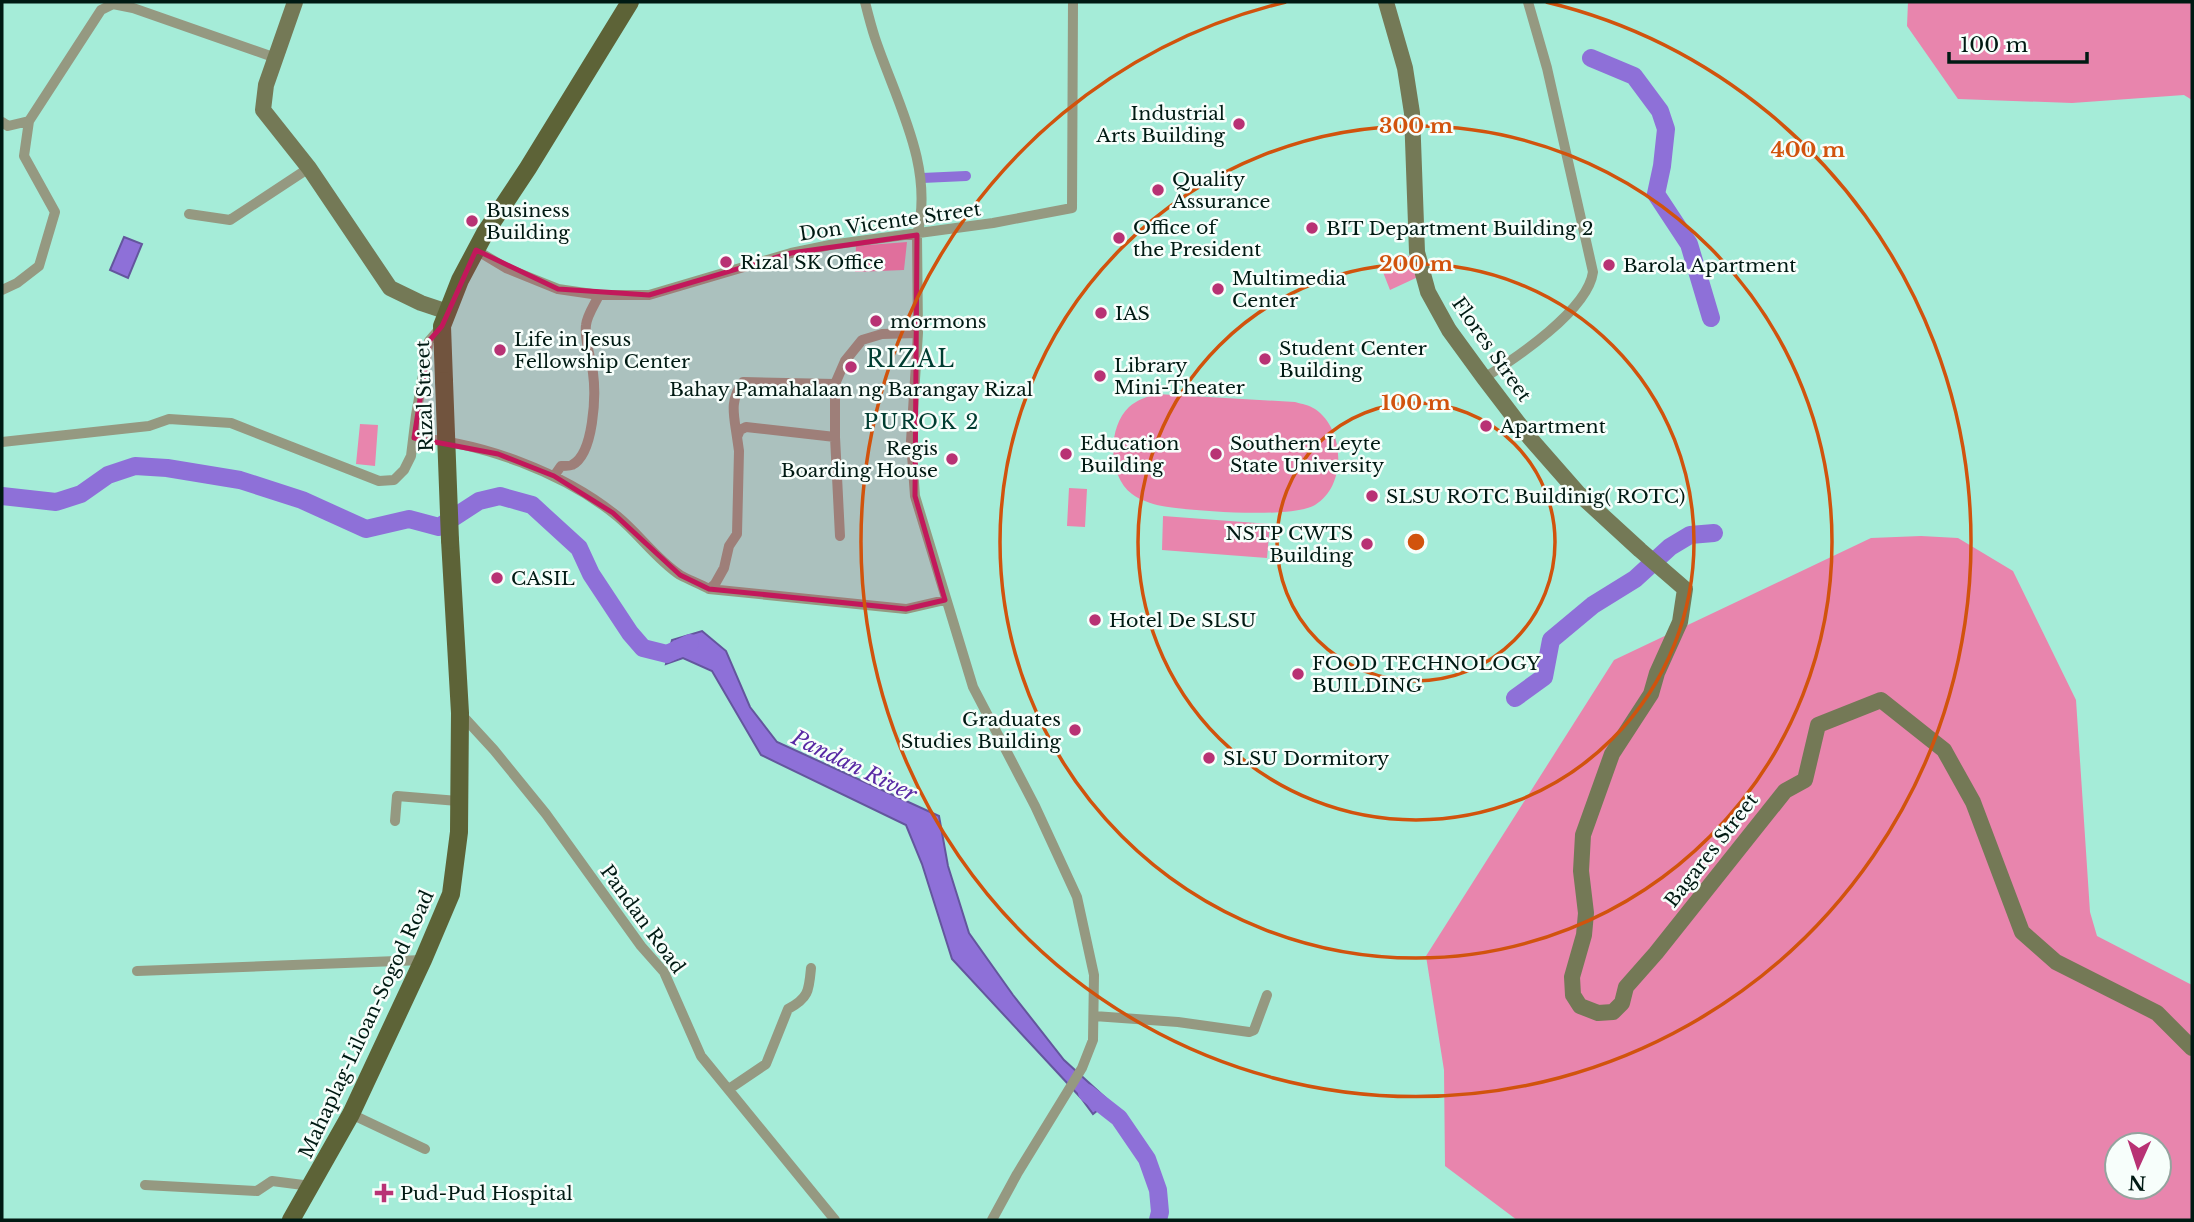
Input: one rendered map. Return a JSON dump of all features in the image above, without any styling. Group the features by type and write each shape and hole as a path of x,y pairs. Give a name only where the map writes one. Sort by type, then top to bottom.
{"main road":[{"name":"Rizal Street","path":"460,713 450,540 444,381 445,319 460,280 476,250 630,2"},
{"name":"Mahaplag-Liloan-Sogod Road","path":"290,1220 351,1114 451,894 459,832 460,713"}],"street":[{"path":"2,442 149,426 169,419 231,423 379,481 394,480 404,470 411,456 417,404 429,341 445,319 421,303 390,288 309,168 263,110 266,85 295,2"},
{"path":"865,2 874,37 905,116 920,168 920,222 917,234 918,333 912,440 915,496 973,687 1035,807 1077,897 1094,975 1093,1040 1082,1068 1064,1094 992,1220"},
{"name":"Don Vicente Street","path":"476,250 506,268 558,289 600,295 649,295 792,253 993,223 1072,208 1073,2"},
{"name":"Flores Street","path":"1386,2 1405,68 1412,113 1417,252 1428,292 1449,330 1529,437 1579,494 1640,550"},
{"path":"1484,378 1505,365 1568,314 1592,283 1590,248 1547,68 1528,2"},
{"path":"2,290 17,283 39,266 55,212 24,156 29,121 101,10 113,4 133,8 275,58"},
{"path":"2,122 8,126 29,121"},
{"path":"189,214 230,220 309,168"},
{"path":"554,476 561,467 572,466 584,451 588,438 594,404 586,322 600,295"},
{"path":"840,536 835,384 845,361 862,340 882,334 918,333"},
{"path":"709,589 724,568 729,547 737,534 739,451 733,405 735,393 743,382 835,384"},
{"path":"737,437 740,430 746,427 835,437"},
{"path":"414,438 498,454 554,476 614,513 680,575 709,589 906,609 945,600"},
{"name":"Bagares Street","path":"1640,550 1685,589 1680,622 1657,673 1651,694 1612,754 1583,835 1581,871 1587,913 1572,977 1573,995 1580,1006 1598,1013 1613,1012 1622,1003 1626,987 1785,791 1805,780 1818,724 1881,700 1944,750 1973,802 2022,932 2056,962 2157,1013 2192,1048"},
{"name":"Pandan Road","path":"460,713 546,814 664,972 701,1056 835,1220"},
{"path":"395,821 397,796 458,801"},
{"path":"137,971 423,960"},
{"path":"729,1089 766,1064 788,1009 801,1002 809,990 811,968"},
{"path":"1094,1016 1178,1021 1249,1032 1254,1030 1267,995"},
{"path":"351,1114 425,1149"},
{"path":"145,1185 257,1191 272,1181 311,1186"}],"highlighted area":[{"path":"917,235 915,496 945,600 906,609 709,589 680,575 613,513 554,476 498,454 414,438 429,341 442,326 476,250 558,289 649,295 791,253"}],"shaded area":[{"path":"1908,2 2192,2 2192,100 2184,95 2072,103 1958,99 1907,26"},
{"path":"124,237 142,244 128,278 110,270"},
{"path":"907,242 904,270 855,272 856,246"},
{"path":"1421,251 1431,271 1390,290 1381,267"},
{"path":"1157,394 1295,402 1313,408 1325,418 1337,443 1337,472 1333,485 1315,505 1285,512 1194,510 1162,506 1139,498 1124,486 1118,476 1113,452 1114,439 1122,416 1129,407"},
{"path":"360,424 378,425 375,466 356,464"},
{"path":"1069,488 1087,489 1085,527 1067,526"},
{"path":"1163,516 1270,524 1267,558 1162,550"},
{"path":"1871,538 1958,538 2013,571 2076,700 2090,912 2097,936 2192,985 2192,1220 1517,1220 1445,1166 1444,1070 1426,956 1614,660"},
{"path":"702,631 726,651 750,707 777,742 939,816 948,866 969,933 1064,1060 1109,1101 1093,1114 952,959 922,864 906,825 761,755 712,671 683,658 666,664 672,640"}],"waterway":[{"path":"1591,58 1634,76 1660,111 1666,129 1656,194 1689,244 1711,318"},
{"path":"922,178 966,176"},
{"name":"Pandan River","path":"2,496 56,502 81,494 108,475 135,466 167,468 240,480 302,500 366,529 409,519 439,527 479,501 500,496 532,505 579,548 591,574 643,648 667,654 690,643"},
{"path":"1515,698 1544,677 1551,640 1593,605 1635,579 1670,547 1690,535 1714,533"},
{"name":"Pandan River","path":"1087,1093 1119,1118 1147,1159 1158,1190 1158,1220"}],"place":[{"name":"Industrial Arts Building","path":"1239,124"},
{"name":"Quality Assurance","path":"1158,190"},
{"name":"Business Building","path":"472,221"},
{"name":"BIT Department Building 2","path":"1312,228"},
{"name":"Office of the President","path":"1119,238"},
{"name":"Rizal SK Office","path":"726,262"},
{"name":"Barola Apartment","path":"1609,265"},
{"name":"Multimedia Center","path":"1218,289"},
{"name":"IAS","path":"1101,313"},
{"name":"mormons","path":"876,321"},
{"name":"Life in Jesus Fellowship Center","path":"500,350"},
{"name":"Student Center Building","path":"1265,359"},
{"name":"Bahay Pamahalaan ng Barangay Rizal","path":"851,367"},
{"name":"Library Mini-Theater","path":"1100,376"},
{"name":"Apartment","path":"1486,426"},
{"name":"Education Building","path":"1066,454"},
{"name":"Southern Leyte State University","path":"1216,454"},
{"name":"Regis Boarding House","path":"952,459"},
{"name":"SLSU ROTC Buildinig( ROTC)","path":"1372,496"},
{"name":"NSTP CWTS Building","path":"1367,544"},
{"name":"CASIL","path":"497,578"},
{"name":"Hotel De SLSU","path":"1095,620"},
{"name":"FOOD TECHNOLOGY BUILDING","path":"1298,674"},
{"name":"Graduates Studies Building","path":"1075,730"},
{"name":"SLSU Dormitory","path":"1209,758"},
{"name":"Pud-Pud Hospital","path":"384,1193"}],"district":[{"name":"RIZAL","path":"911,359"},
{"name":"PUROK 2","path":"922,422"}]}
